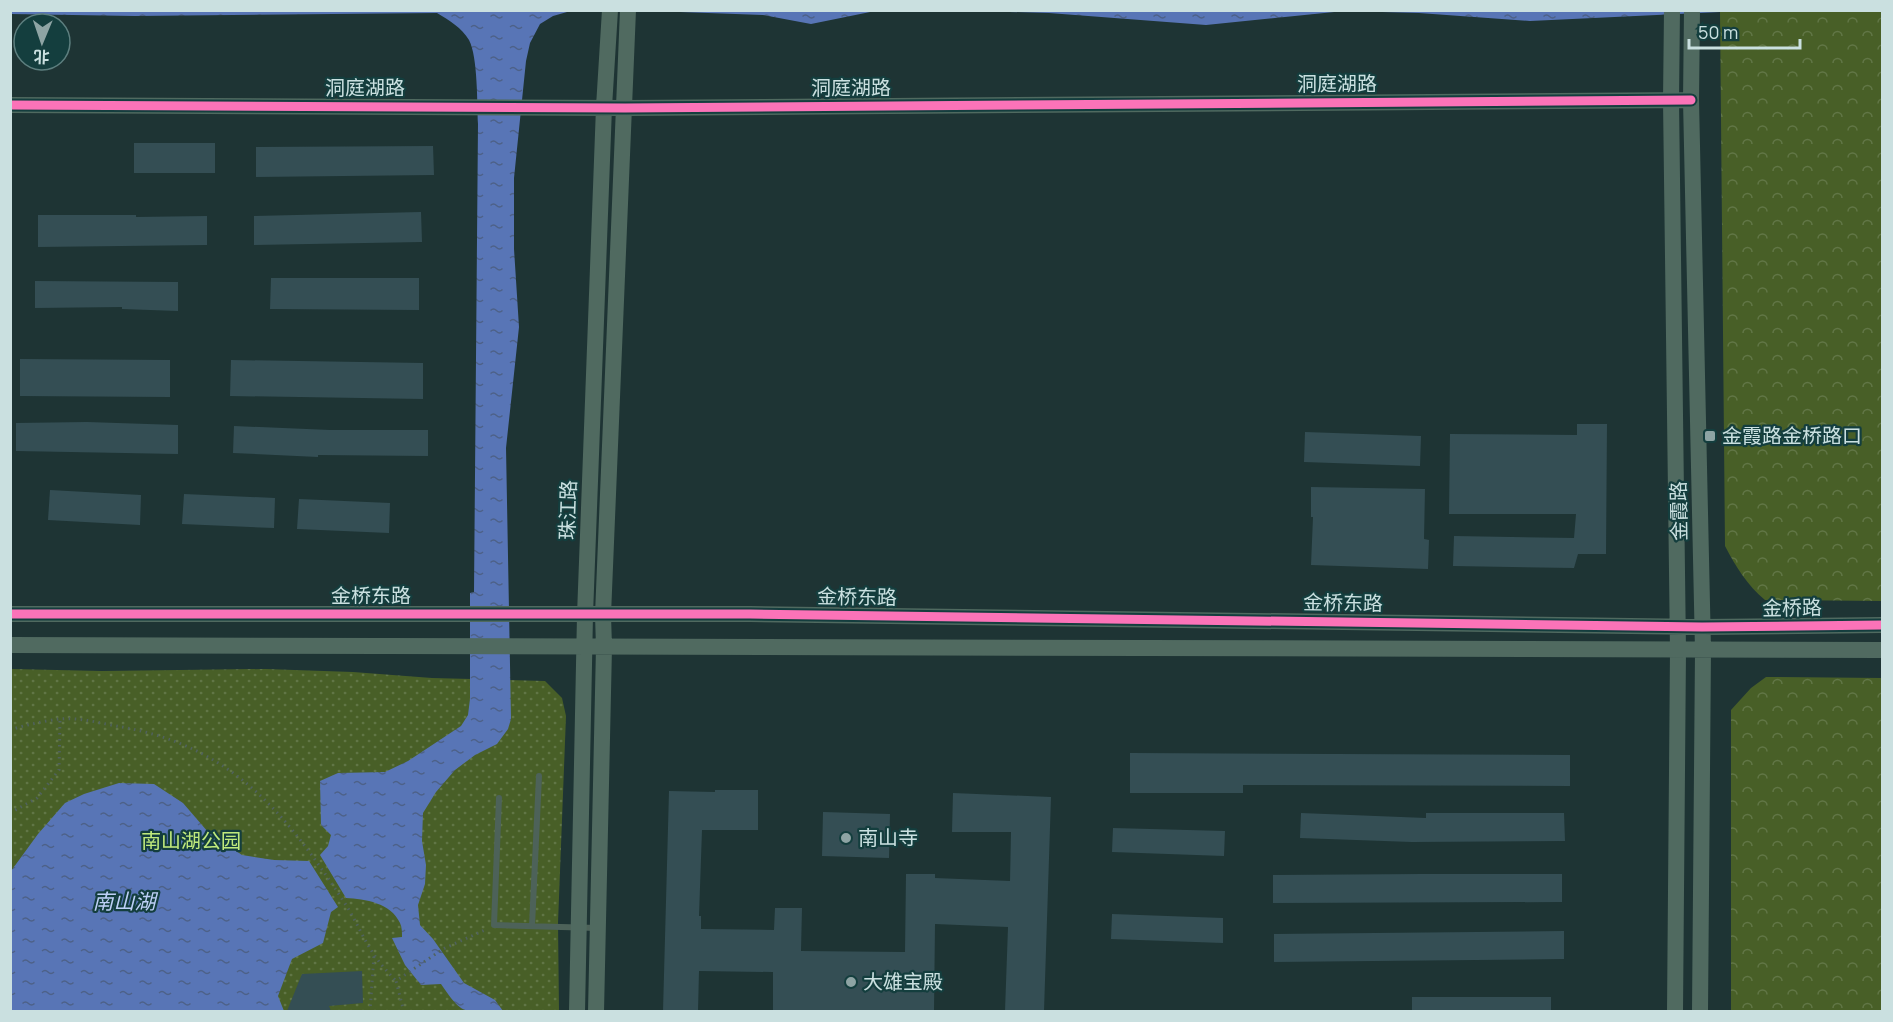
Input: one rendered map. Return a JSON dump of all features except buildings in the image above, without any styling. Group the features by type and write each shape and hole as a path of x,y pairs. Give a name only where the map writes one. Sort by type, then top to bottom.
{"street":[{"name":"金霞路","path":"1672,10 1671,100 1678,650 1675,1011"},
{"name":"金霞路","path":"1692,10 1691,100 1703,650 1700,1011"},
{"name":"珠江路","path":"577,1011 585,615 604,107 610,15"},
{"name":"珠江路","path":"596,1011 603,615 628,16"},
{"name":"洞庭湖路","path":"10,105 625,108 1691,100"},
{"name":"金桥东路","path":"10,614 750,614 1702,627"},
{"name":"金桥路","path":"1702,627 1882,625"},
{"path":"10,645 1882,650"}],"lane":[{"path":"532,926 539,776"},
{"path":"499,798 494,925 598,928"}],"path":[{"path":"10,813 37,798 59,770 60,719"},
{"path":"10,730 60,719 149,732 192,748 234,772 282,817 313,856 348,909 374,955 396,981 404,1011"},
{"path":"396,981 444,949 494,925"},
{"path":"370,1011 374,955"}],"green space":[{"path":"1720,12 1882,12 1882,601 1765,600 1742,575 1725,546"},
{"name":"南山湖公园","path":"11,669 102,671 265,669 432,678 545,681 562,698 566,716 558,923 559,1011 11,1012"},
{"path":"1766,677 1882,678 1882,1011 1731,1011 1731,710 1751,688"}],"water":[{"path":"11,10 875,11 811,24 763,15 653,11 567,12 553,16 540,24 530,43 526,61 514,178 514,249 519,327 506,448 511,719 508,729 497,744 475,755 455,770 436,792 423,813 425,884 418,905 420,925 433,939 464,983 495,1000 503,1011 466,1010 455,1003 441,984 421,985 405,965 392,938 402,937 401,925 396,916 377,903 346,898 320,855 328,846 331,835 321,825 320,781 338,773 385,772 408,761 461,726 468,715 470,593 474,592 478,124 476,69 469,40 451,21 437,13 135,16 72,15 72,12 12,12 11,14"},
{"path":"1344,10 1206,25 1049,13 976,11"},
{"path":"1882,10 1882,12 1720,12 1530,21 1419,13 1346,11"},
{"name":"南山湖","path":"119,783 154,784 183,803 208,832 242,855 274,860 309,861 338,907 331,912 323,943 292,959 278,996 284,1011 11,1011 11,871 38,834 65,803 84,794"}],"cycle path":[{"path":"10,105 625,108 1691,100"},
{"path":"10,614 750,614 1702,627 1882,625"}],"place":[{"name":"金霞路金桥路口","path":"1710,436"},
{"name":"南山寺","path":"846,838"},
{"name":"大雄宝殿","path":"851,982"}]}
